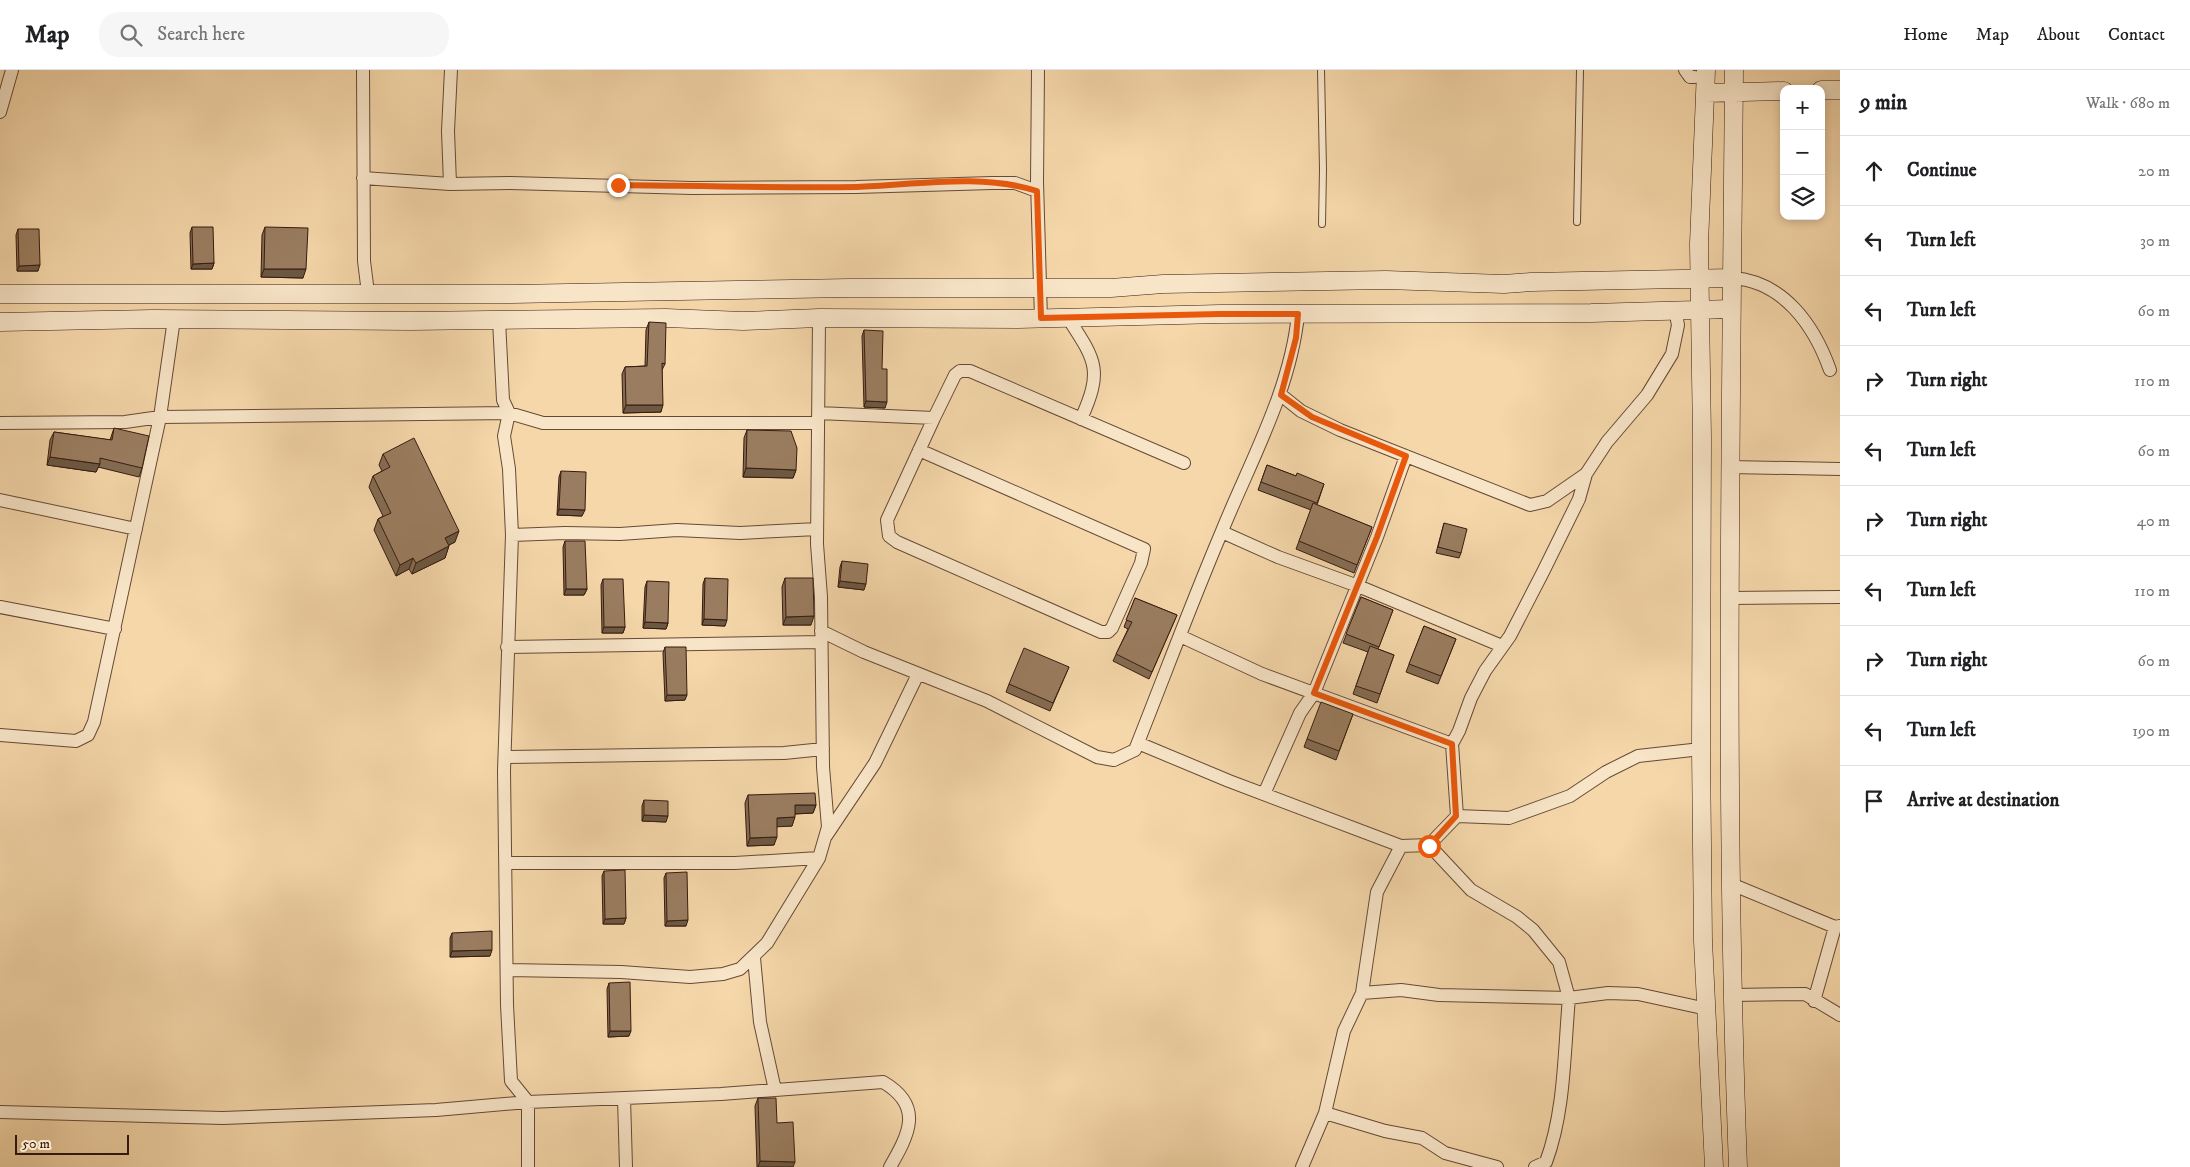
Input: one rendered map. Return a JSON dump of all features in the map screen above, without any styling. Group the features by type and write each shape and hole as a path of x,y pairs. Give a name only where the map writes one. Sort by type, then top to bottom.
{"street":[{"path":"0,112 12,70"},
{"path":"363,70 364,261 368,293"},
{"path":"450,184 448,131 451,70"},
{"path":"1038,70 1037,191 1041,318"},
{"path":"1734,70 1729,598 1732,996 1738,1167"},
{"path":"1696,72 1706,93 1700,278 1700,749 1703,941 1714,1167"},
{"path":"1825,90 1840,90"},
{"path":"1706,93 1780,91"},
{"path":"363,178 450,184 510,182 777,188 992,182 1015,184 1037,191"},
{"path":"0,294 1111,288 1163,284 1386,280 1504,284 1732,278 1750,279 1770,289 1786,301 1806,320 1822,348 1830,370"},
{"path":"0,322 174,319 499,320 666,318 743,321 819,318 1068,318 1220,314 1591,313 1700,309 1731,310"},
{"path":"1429,846 1456,816 1452,744 1459,731 1471,698 1510,636 1544,572 1579,499 1586,474 1606,442 1647,395 1665,368 1677,338 1678,325 1675,310"},
{"path":"507,647 821,636 987,701 1097,757 1114,760 1135,750 1138,743 1222,532 1281,395 1296,338 1298,314"},
{"path":"507,970 621,972 690,977 724,974 740,969 754,958 767,943 819,858 828,827 823,749 817,529 819,318"},
{"path":"1068,318 1092,360 1095,381 1093,394 1081,419"},
{"path":"0,735 76,741 88,735 94,722 160,417 174,319"},
{"path":"499,320 502,400 509,413 504,436 509,469 512,535 505,757 507,970 511,1081 528,1102 528,1167"},
{"path":"920,450 1144,549 1141,562 1112,628 1108,632 1101,632 897,542 889,536 887,520 955,375 960,371 970,371 1184,463"},
{"path":"1281,395 1312,417 1530,505 1547,501 1586,474"},
{"path":"0,423 125,422 160,417 509,413 543,423 934,418"},
{"path":"1264,794 1300,713 1314,693 1358,586 1406,456"},
{"path":"1730,467 1840,469"},
{"path":"0,500 136,529"},
{"path":"512,535 565,532 620,534 677,530 740,533 817,529"},
{"path":"1222,532 1278,557 1358,586 1502,646"},
{"path":"1729,598 1840,596"},
{"path":"0,607 114,629"},
{"path":"1180,636 1262,674 1452,744"},
{"path":"824,838 837,824 875,763 918,674"},
{"path":"1138,743 1264,794 1401,846 1429,846 1471,890 1517,917 1533,930 1558,962 1569,998 1560,1095 1551,1148 1546,1162 1535,1167"},
{"path":"505,757 784,754 823,749"},
{"path":"1456,816 1509,818 1570,796 1606,772 1638,756 1700,749"},
{"path":"1302,1167 1325,1113 1344,1031 1362,993 1377,892 1401,846"},
{"path":"506,863 734,863 819,858"},
{"path":"1731,884 1838,927 1814,1001"},
{"path":"754,958 760,1022 775,1090"},
{"path":"1362,993 1401,990 1439,994 1569,998 1608,992 1638,994 1706,1008"},
{"path":"1732,996 1789,992 1804,994 1840,1015"},
{"path":"0,1112 223,1118 436,1110 528,1102 775,1090 883,1082 893,1088 905,1104 910,1122 907,1137 890,1167"},
{"path":"624,1098 626,1167"},
{"path":"1325,1113 1422,1138 1445,1153 1497,1167"}],"lane":[{"path":"1320,70 1323,169 1322,224"},
{"path":"1577,222 1580,70"}],"building":[{"path":"192,227 213,227 214,263 193,264"},
{"path":"265,227 308,228 306,269 264,269"},
{"path":"18,229 39,229 40,265 19,266"},
{"path":"649,322 666,323 665,364 662,363 663,405 626,405 625,367 647,366"},
{"path":"864,330 883,331 882,369 887,369 887,402 866,401"},
{"path":"114,428 149,436 142,468 100,458 100,464 50,457 54,432 112,440"},
{"path":"747,430 791,431 797,448 796,470 746,468"},
{"path":"414,438 459,531 445,538 449,546 416,563 413,558 400,565 378,519 391,513 373,476 390,467 383,454"},
{"path":"1267,465 1296,476 1297,473 1324,484 1317,503 1261,482"},
{"path":"561,471 586,472 585,510 559,509"},
{"path":"1313,503 1372,527 1357,565 1299,541"},
{"path":"1444,523 1467,529 1461,553 1438,547"},
{"path":"565,541 585,541 587,589 566,589"},
{"path":"842,561 868,564 866,584 840,581"},
{"path":"705,578 728,579 727,620 704,619"},
{"path":"785,578 813,578 814,616 786,617"},
{"path":"603,579 623,579 625,627 604,627"},
{"path":"647,581 669,582 668,623 645,622"},
{"path":"1361,597 1393,610 1379,647 1346,634"},
{"path":"1135,598 1177,615 1152,672 1116,654 1132,622 1126,620"},
{"path":"1424,626 1456,639 1441,676 1409,664"},
{"path":"1370,646 1394,655 1380,694 1356,686"},
{"path":"665,647 686,647 687,695 667,695"},
{"path":"1024,648 1069,667 1053,703 1009,684"},
{"path":"1321,702 1353,714 1339,751 1307,739"},
{"path":"815,793 816,805 795,805 795,817 777,818 777,837 750,838 748,795"},
{"path":"644,800 668,801 668,816 644,815"},
{"path":"625,870 626,918 605,919 604,871"},
{"path":"687,872 688,920 667,921 666,873"},
{"path":"492,931 492,950 452,951 452,933"},
{"path":"630,982 631,1031 610,1031 609,983"},
{"path":"758,1098 776,1098 777,1123 793,1122 795,1162 760,1161"}],"route":[{"path":"618,185 692,188 777,188 887,186 954,182 1015,184 1037,191 1039,206 1041,318 1298,314 1296,338 1281,395 1312,417 1406,456 1358,586 1314,693 1452,744 1456,816 1429,846"}]}
